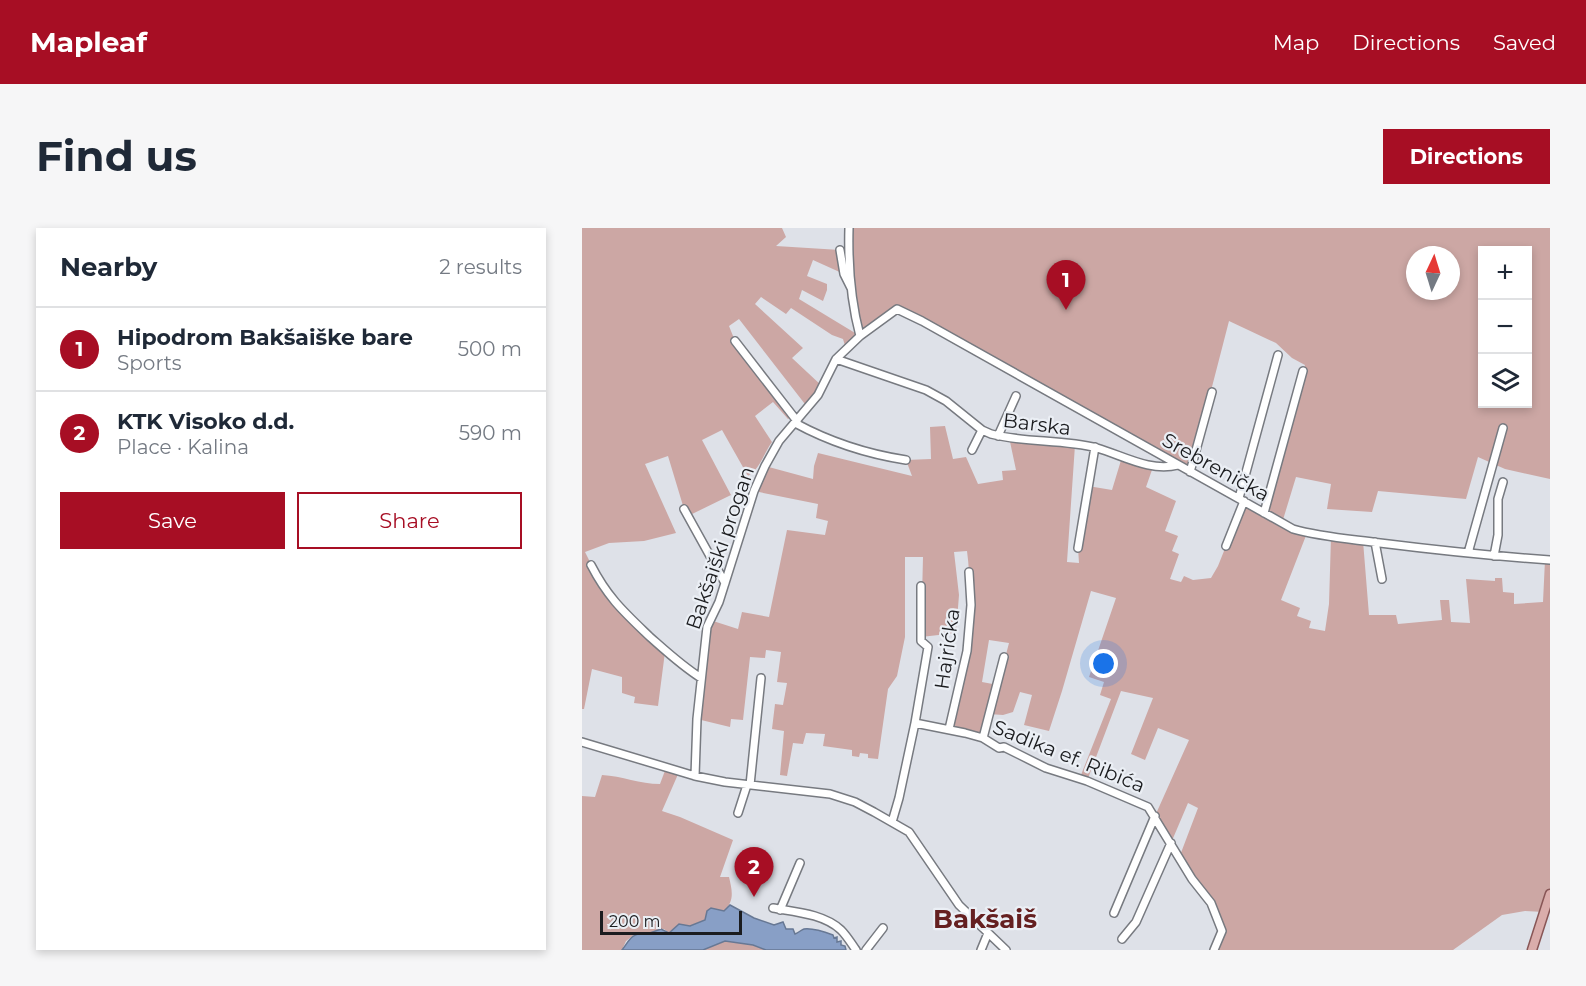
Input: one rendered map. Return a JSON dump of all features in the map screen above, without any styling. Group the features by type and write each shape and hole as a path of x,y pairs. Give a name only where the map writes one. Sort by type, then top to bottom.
{"main road":[{"path":"1532,950 1550,894"}],"street":[{"path":"849,228 852,290 860,336"},
{"path":"840,250 844,274 852,290"},
{"name":"Bakšaiški progan","path":"695,776 695,743 707,627 725,583 754,491 779,441 818,395 836,359 860,336 897,309"},
{"name":"Srebrenička","path":"897,309 1293,530 1468,553 1550,560"},
{"path":"735,341 796,422 816,435 864,452 906,460"},
{"path":"1226,546 1241,500 1278,355"},
{"name":"Barska","path":"836,359 926,390 955,407 982,430 998,436 1095,447 1153,466 1168,468 1178,465"},
{"path":"1264,513 1303,371"},
{"path":"1190,472 1212,392"},
{"path":"998,436 1017,396"},
{"path":"1468,553 1503,428"},
{"path":"972,450 982,430"},
{"path":"1078,548 1095,447"},
{"path":"1494,556 1498,535 1498,499 1503,482"},
{"path":"684,508 725,583"},
{"path":"1375,542 1382,579"},
{"path":"591,565 602,586 624,612 665,652 701,678"},
{"name":"Hajrićka","path":"949,729 965,665 970,605 969,572"},
{"path":"892,822 918,723 928,647 921,641 921,586"},
{"path":"983,738 1004,657"},
{"path":"738,813 748,785 761,678"},
{"name":"Sadika ef. Ribića","path":"918,723 983,738 999,748 1005,747 1046,768 1087,781 1148,807 1192,879 1206,895 1217,917 1222,931 1214,950"},
{"path":"582,742 695,776 748,785 830,794 855,802 892,822 913,837 959,905 1006,950"},
{"path":"1114,913 1155,816"},
{"path":"1122,939 1136,922 1172,843"},
{"path":"800,862 777,909 831,922 847,936 856,950"},
{"path":"866,950 884,928"},
{"path":"981,950 988,933"}],"shaded area":[{"path":"582,228 782,228 786,237 776,246 840,250 844,274 813,260 807,276 827,284 823,301 802,290 799,299 860,336 849,228 1550,228 1550,479 1505,469 1478,457 1466,499 1378,491 1372,512 1327,509 1331,484 1296,477 1282,523 1307,533 1281,600 1300,608 1297,616 1311,621 1309,628 1325,631 1329,604 1331,537 1363,541 1369,615 1396,615 1398,624 1442,620 1440,600 1449,600 1451,622 1470,623 1466,579 1495,581 1495,578 1502,578 1503,592 1514,593 1514,604 1543,602 1545,560 1550,560 1550,894 1544,912 1525,911 1502,915 1453,950 1214,950 1222,931 1217,917 1179,858 1198,808 1188,803 1171,843 1155,816 1189,740 1158,728 1145,760 1131,754 1153,698 1121,691 1087,781 1079,780 1111,699 1100,695 1104,682 1089,677 1116,598 1091,591 1049,731 1024,725 1032,695 1020,692 1013,712 1003,715 989,714 983,738 949,729 967,641 970,596 967,551 954,552 959,595 956,633 921,637 923,557 905,557 905,637 897,676 888,689 878,759 868,758 868,754 860,753 859,757 852,756 852,750 823,746 825,734 806,733 803,744 793,743 787,776 780,775 784,731 772,729 775,704 783,705 787,683 777,682 781,652 766,650 765,658 750,657 743,720 731,719 730,727 697,719 710,620 738,629 742,612 769,617 787,530 825,535 828,521 816,518 818,504 754,491 765,466 813,479 818,453 912,476 906,460 931,459 930,427 945,426 953,459 966,457 978,484 1003,480 1002,471 1016,470 1009,437 1075,445 1067,562 1079,563 1078,548 1088,486 1112,490 1122,457 1153,467 1146,487 1176,501 1165,531 1178,536 1172,551 1179,554 1170,579 1181,582 1184,576 1193,580 1211,578 1244,501 1264,512 1305,365 1292,358 1276,343 1229,321 1190,472 897,309 846,349 843,339 832,335 791,308 786,314 761,297 755,304 803,348 792,358 822,386 808,408 739,319 729,326 735,341 792,416 788,419 773,402 755,416 772,442 759,465 748,476 722,430 702,440 731,495 688,516 668,456 645,464 676,533 644,541 609,543 585,552 602,586 665,652 658,706 634,703 635,697 622,693 622,677 592,669 584,709 582,709","holes":["989,640 1009,643 998,685 982,682"]},
{"path":"666,768 679,772 662,811 733,840 720,877 729,877 732,891 730,903 724,911 714,909 706,913 707,919 690,926 678,925 669,933 664,929 647,934 635,934 626,941 622,950 582,950 582,796 595,797 602,775 660,784"},
{"path":"725,941 753,945 766,950 703,950"}],"water":[{"path":"730,905 754,918 774,925 783,922 786,929 793,929 795,934 807,929 833,935 834,938 837,937 837,942 841,941 841,945 845,946 846,950 766,950 753,945 725,941 703,950 622,950 636,935 661,929 669,933 679,924 690,926 705,920 707,911 711,908 724,911"}],"place":[{"name":"Hipodrom Bakšaiške bare","path":"1066,310"},
{"name":"KTK Visoko d.d.","path":"754,897"}],"district":[{"name":"Bakšaiš","path":"985,919"}]}
